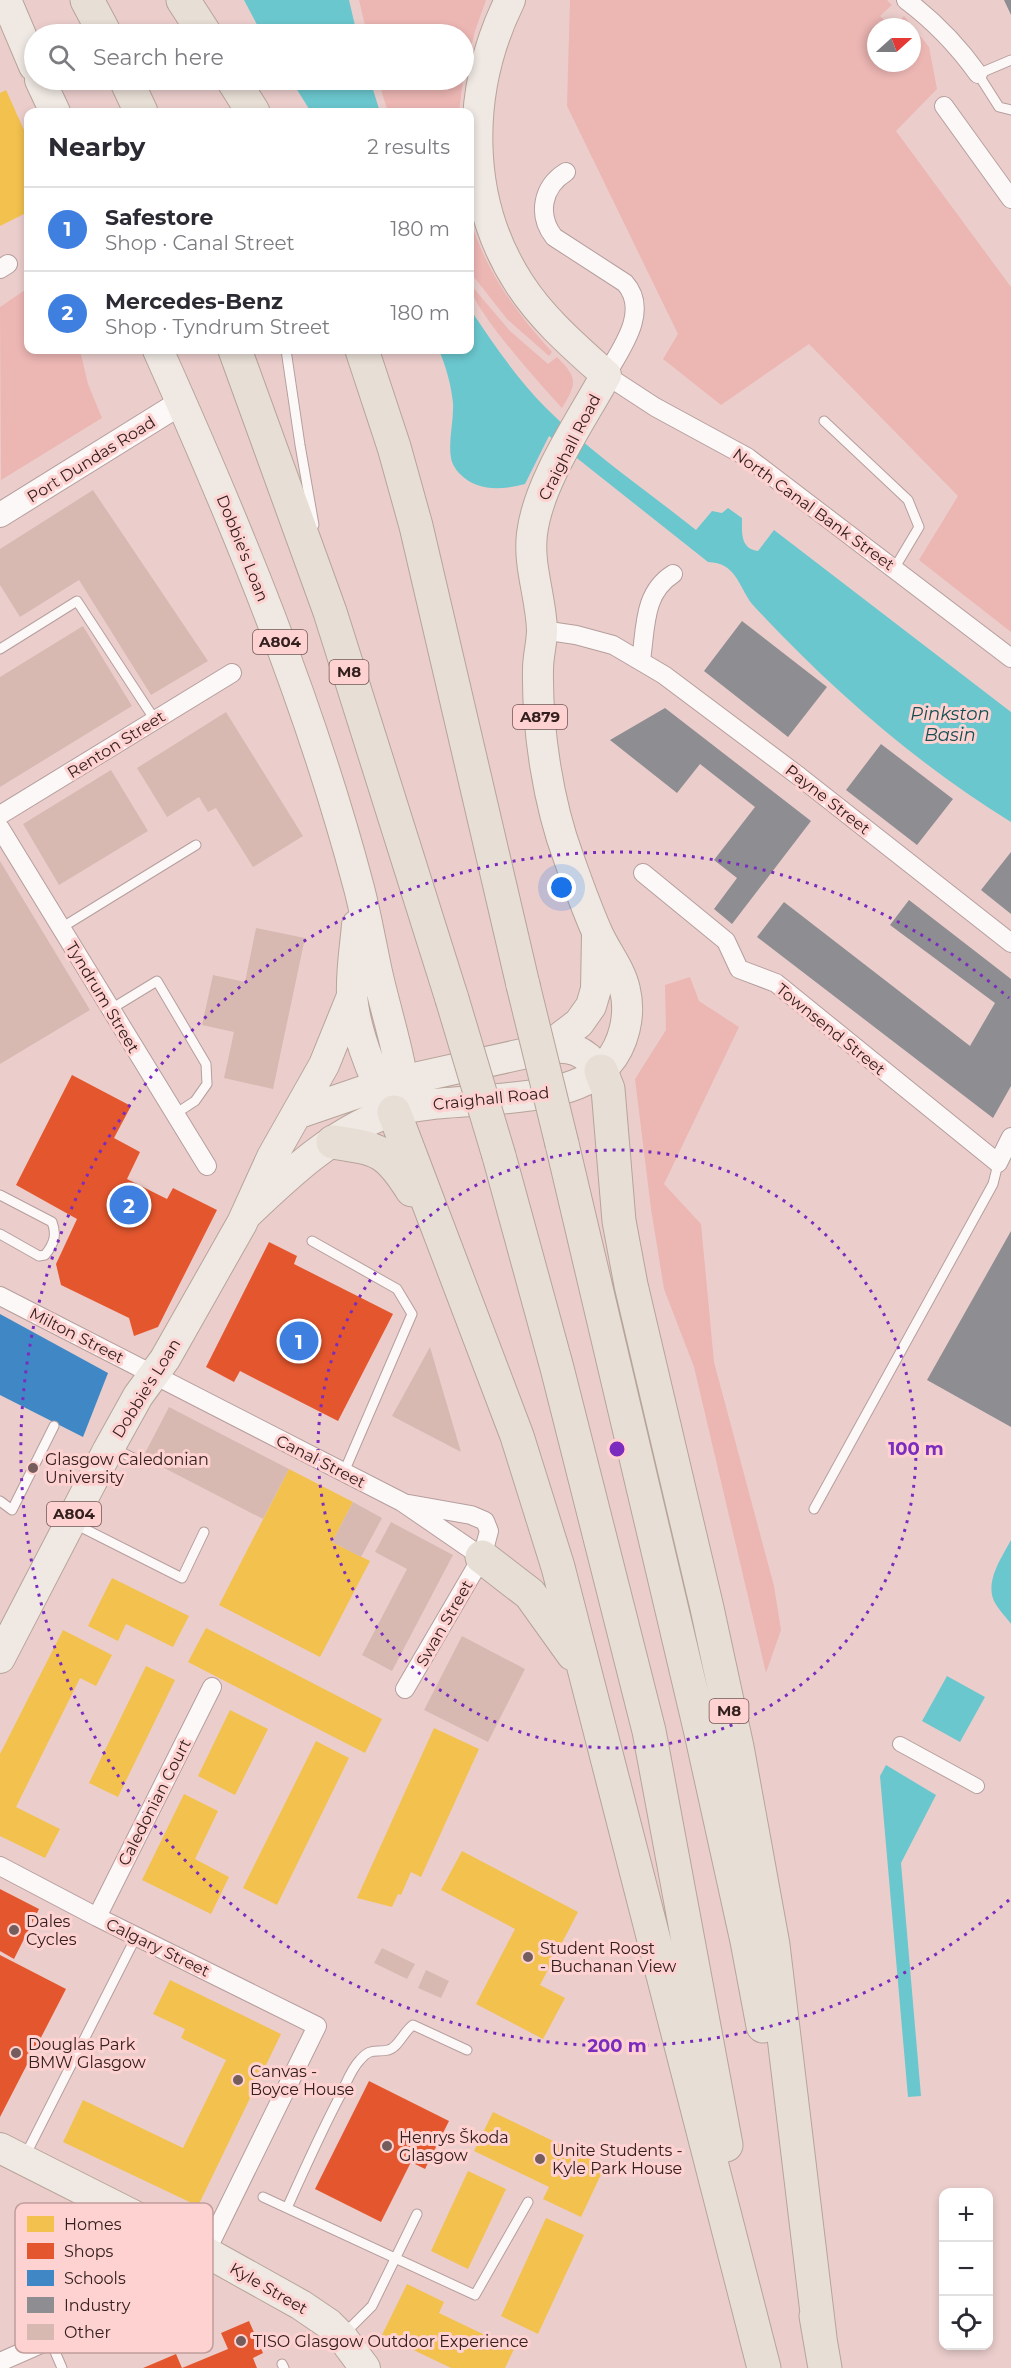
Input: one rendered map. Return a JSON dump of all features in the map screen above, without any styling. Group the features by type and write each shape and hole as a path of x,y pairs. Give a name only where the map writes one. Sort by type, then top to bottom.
{"highway":[{"path":"87,0 100,24"},
{"path":"183,0 199,24"},
{"path":"131,90 139,108"},
{"path":"239,90 251,108"},
{"name":"M8","path":"236,354 330,612 499,1155 557,1368 649,1731 765,2368"},
{"name":"M8","path":"363,354 394,447 416,526 701,1733 747,1941 822,2353"},
{"name":"M8","path":"604,1080 619,1221 631,1285 705,1598 737,1748 774,1946 822,2353"},
{"path":"395,1097 436,1227 487,1355 534,1485 587,1676 646,1915 765,2368"},
{"path":"333,1142 359,1146 387,1156 397,1166 436,1227"},
{"path":"482,1557 511,1577 530,1594 552,1622 587,1676"}],"main road":[{"path":"6,0 24,42"},
{"name":"Craighall Road","path":"395,1097 559,1091 587,1079 604,1080 620,1045 627,1009 625,987 598,933 568,856 550,786 540,708 538,669 542,630 531,546 535,516 543,494 606,375 555,328 520,285 496,238 484,199 477,157 478,103 493,40 510,0"},
{"path":"45,90 53,108"},
{"name":"Dobbie's Loan","path":"160,354 250,562 308,720 359,889 385,1009 395,1097"},
{"name":"Dobbie's Loan","path":"359,889 352,996 363,1043 395,1097"},
{"name":"Craighall Road","path":"395,1097 545,1049 579,1023 591,1006 596,989 598,933"},
{"name":"Dobbie's Loan","path":"0,1658 138,1396 165,1359 246,1215 272,1157 299,1113 324,1065 352,996"},
{"path":"545,1049 571,1047 592,1061 604,1080"},
{"name":"Dobbie's Loan","path":"246,1215 291,1173 333,1142 372,1120 395,1097"},
{"name":"A879","path":"299,1113 395,1097"},
{"name":"Kyle Street","path":"11,2154 109,2203"},
{"name":"Kyle Street","path":"213,2256 301,2305 329,2324 342,2337 365,2368"}],"street":[{"path":"906,0 948,37 978,74"},
{"path":"944,106 1011,199"},
{"path":"566,172 553,182 547,193 544,217 548,228 554,237 625,283 632,292 634,324 606,375"},
{"name":"North Canal Bank Street","path":"606,375 655,407 747,457 1011,658"},
{"name":"Port Dundas Road","path":"0,515 182,402"},
{"path":"641,660 648,609 656,589 674,574"},
{"name":"Payne Street","path":"542,630 597,639 641,660 800,777 1011,943"},
{"name":"Renton Street","path":"0,815 232,673"},
{"name":"Tyndrum Street","path":"0,828 207,1166"},
{"name":"Townsend Street","path":"642,873 726,941 740,969 776,983 998,1162"},
{"path":"998,1162 1011,1137"},
{"name":"Milton Street","path":"0,1296 154,1374"},
{"name":"Canal Street","path":"154,1374 402,1503 482,1557"},
{"name":"Swan Street","path":"402,1503 471,1515 485,1521 489,1532 482,1557 405,1689"},
{"name":"Caledonian Court","path":"97,1917 212,1687"},
{"path":"900,1744 977,1786"},
{"name":"Calgary Street","path":"0,1866 136,1937 317,2026 213,2238"},
{"path":"0,2362 20,2353"}],"lane":[{"path":"1011,60 978,74 999,107 1011,110"},
{"path":"287,354 316,534"},
{"path":"824,421 908,500 919,527 894,569"},
{"path":"318,546 330,612"},
{"path":"0,649 77,602 155,720"},
{"path":"61,928 196,845"},
{"path":"111,1009 157,981 206,1064 207,1084 195,1101 175,1114"},
{"path":"814,1509 993,1184 998,1162"},
{"path":"0,1195 52,1222 55,1238 45,1255 39,1256 0,1234"},
{"path":"312,1241 397,1289 412,1314 344,1472"},
{"path":"0,1502 12,1510 54,1426"},
{"path":"110,1447 141,1462"},
{"path":"70,1522 182,1578 204,1532"},
{"path":"11,2154 136,1937"},
{"path":"288,2208 334,2106 357,2062 365,2054 376,2049 389,2050 398,2044 405,2031 413,2025 467,2050"},
{"path":"263,2197 475,2295 528,2202"},
{"path":"342,2337 372,2306 417,2214"},
{"path":"56,2353 62,2368"}],"shaded area":[{"path":"359,0 486,0 474,35 474,24 365,24"},
{"path":"570,0 887,0 892,5 880,16 882,18 867,18 867,72 921,72 921,37 929,47 937,89 896,131 1011,287 1011,632 919,560 958,496 809,344 721,405 663,359 678,334 567,106"},
{"path":"381,90 462,90 460,108 387,108"},
{"path":"474,231 484,256 503,290 552,352 549,356 507,319 474,277"},
{"path":"474,289 510,331 548,364 557,357 569,370 573,386 562,408 524,365 481,310 474,297"},
{"path":"24,291 24,354 81,354 88,384 102,418 1,480 0,307"},
{"path":"690,977 699,1001 739,1027 664,1184 701,1224 714,1362 774,1586 781,1630 766,1673 694,1367 664,1289 651,1209 635,1079 666,1030 665,985"}],"water":[{"path":"244,0 349,0 355,24 257,24"},
{"path":"297,90 373,90 379,108 308,108"},
{"name":"Pinkston Basin","path":"474,315 515,373 563,425 696,530 712,511 722,513 728,508 742,518 743,539 752,550 758,551 774,530 1011,712 1011,822 975,799 874,722 812,665 752,604 731,571 725,566 708,562 549,436 525,484 508,488 491,488 482,487 467,480 454,467 451,458 453,403 448,376 440,354 474,354"},
{"path":"1011,1540 1011,1624 994,1601 992,1585 999,1561"},
{"path":"947,1676 985,1697 960,1742 922,1721"},
{"path":"886,1765 936,1795 901,1863 921,2096 908,2097 880,1776"}],"building: Homes":[{"path":"6,90 24,130 24,214 0,226 0,93"},
{"path":"289,1469 353,1502 332,1542 370,1561 320,1657 219,1605"},
{"path":"112,1578 189,1616 173,1647 126,1624 118,1641 88,1626"},
{"path":"206,1628 382,1719 365,1753 188,1662"},
{"path":"63,1630 112,1655 96,1686 80,1678 16,1807 60,1829 45,1858 0,1836 0,1754"},
{"path":"146,1666 175,1680 118,1797 89,1783"},
{"path":"230,1710 268,1729 235,1795 198,1776"},
{"path":"434,1728 479,1749 421,1877 411,1872 401,1895 398,1894 392,1907 357,1898"},
{"path":"316,1741 349,1758 277,1905 243,1888"},
{"path":"184,1794 218,1811 195,1859 229,1877 211,1914 142,1880"},
{"name":"Student Roost - Buchanan View","path":"462,1851 578,1912 540,1985 565,1998 543,2039 476,2004 515,1929 441,1890"},
{"name":"Canvas - Boyce House","path":"170,1980 281,2034 199,2203 192,2203 63,2142 83,2100 183,2148 226,2060 181,2038 185,2029 153,2014"},
{"name":"Unite Students - Kyle Park House","path":"493,2112 605,2166 581,2217 543,2199 549,2187 474,2151"},
{"name":"Unite Students - Kyle Park House","path":"468,2171 506,2189 468,2269 431,2251"},
{"name":"Unite Students - Kyle Park House","path":"546,2218 584,2235 538,2334 501,2316"},
{"path":"407,2284 444,2302 439,2313 514,2349 505,2368 451,2368 382,2335"}],"building: Shops":[{"path":"72,1075 131,1106 114,1138 140,1152 127,1179 167,1199 173,1188 217,1210 158,1327 134,1336 129,1318 61,1285 56,1264 77,1219 16,1185"},
{"path":"269,1242 297,1256 294,1264 393,1314 338,1421 240,1371 234,1382 206,1367"},
{"name":"Dales Cycles","path":"0,1889 39,1909 14,1959 0,1951"},
{"name":"Douglas Park BMW Glasgow","path":"0,1955 66,1989 0,2117"},
{"name":"Henrys Škoda Glasgow","path":"369,2081 449,2121 425,2169 411,2162 381,2222 315,2189"},
{"name":"TISO Glasgow Outdoor Experience","path":"249,2321 263,2353 253,2358 257,2368 182,2368 228,2349 221,2333"},
{"path":"176,2354 182,2368 143,2368"}],"building: Schools":[{"path":"0,1314 108,1373 83,1437 0,1395"}],"building: Industry":[{"path":"1004,0 1011,0 1011,15"},
{"path":"742,621 827,687 788,737 704,671"},
{"path":"665,708 811,821 732,924 714,909 737,878 714,860 755,807 700,764 677,793 610,740"},
{"path":"881,744 953,799 917,845 846,790"},
{"path":"1011,852 1011,914 981,890"},
{"path":"909,900 1011,979 1011,1086 993,1118 757,937 784,902 970,1046 995,1003 890,925"},
{"path":"1011,1231 1011,1427 927,1380"}],"building: Other":[{"path":"93,490 208,661 151,695 79,580 20,617 0,585 0,549"},
{"path":"83,626 132,706 0,787 0,677"},
{"path":"226,712 303,836 253,867 216,808 208,812 199,797 167,817 137,768"},
{"path":"111,770 148,831 59,885 23,824"},
{"path":"0,861 90,1010 0,1064"},
{"path":"256,928 305,938 273,1089 224,1078 234,1032 202,1025 213,975 245,982"},
{"path":"430,1347 461,1452 392,1416"},
{"path":"169,1407 289,1469 263,1519 143,1457"},
{"path":"353,1502 382,1518 361,1557 332,1542"},
{"path":"391,1522 453,1555 392,1671 362,1655 407,1569 375,1552"},
{"path":"462,1636 525,1669 488,1742 424,1710"},
{"path":"382,1948 415,1964 407,1979 374,1963"},
{"path":"426,1970 449,1981 441,1998 418,1988"}],"place":[{"name":"Mercedes-Benz","path":"129,1205"},
{"name":"Safestore","path":"299,1341"},
{"name":"Glasgow Caledonian University","path":"33,1468"},
{"name":"Dales Cycles","path":"14,1930"},
{"name":"Student Roost - Buchanan View","path":"528,1957"},
{"name":"Douglas Park BMW Glasgow","path":"16,2053"},
{"name":"Canvas - Boyce House","path":"238,2080"},
{"name":"Henrys Škoda Glasgow","path":"387,2146"},
{"name":"Unite Students - Kyle Park House","path":"540,2159"},
{"name":"TISO Glasgow Outdoor Experience","path":"241,2341"}]}
